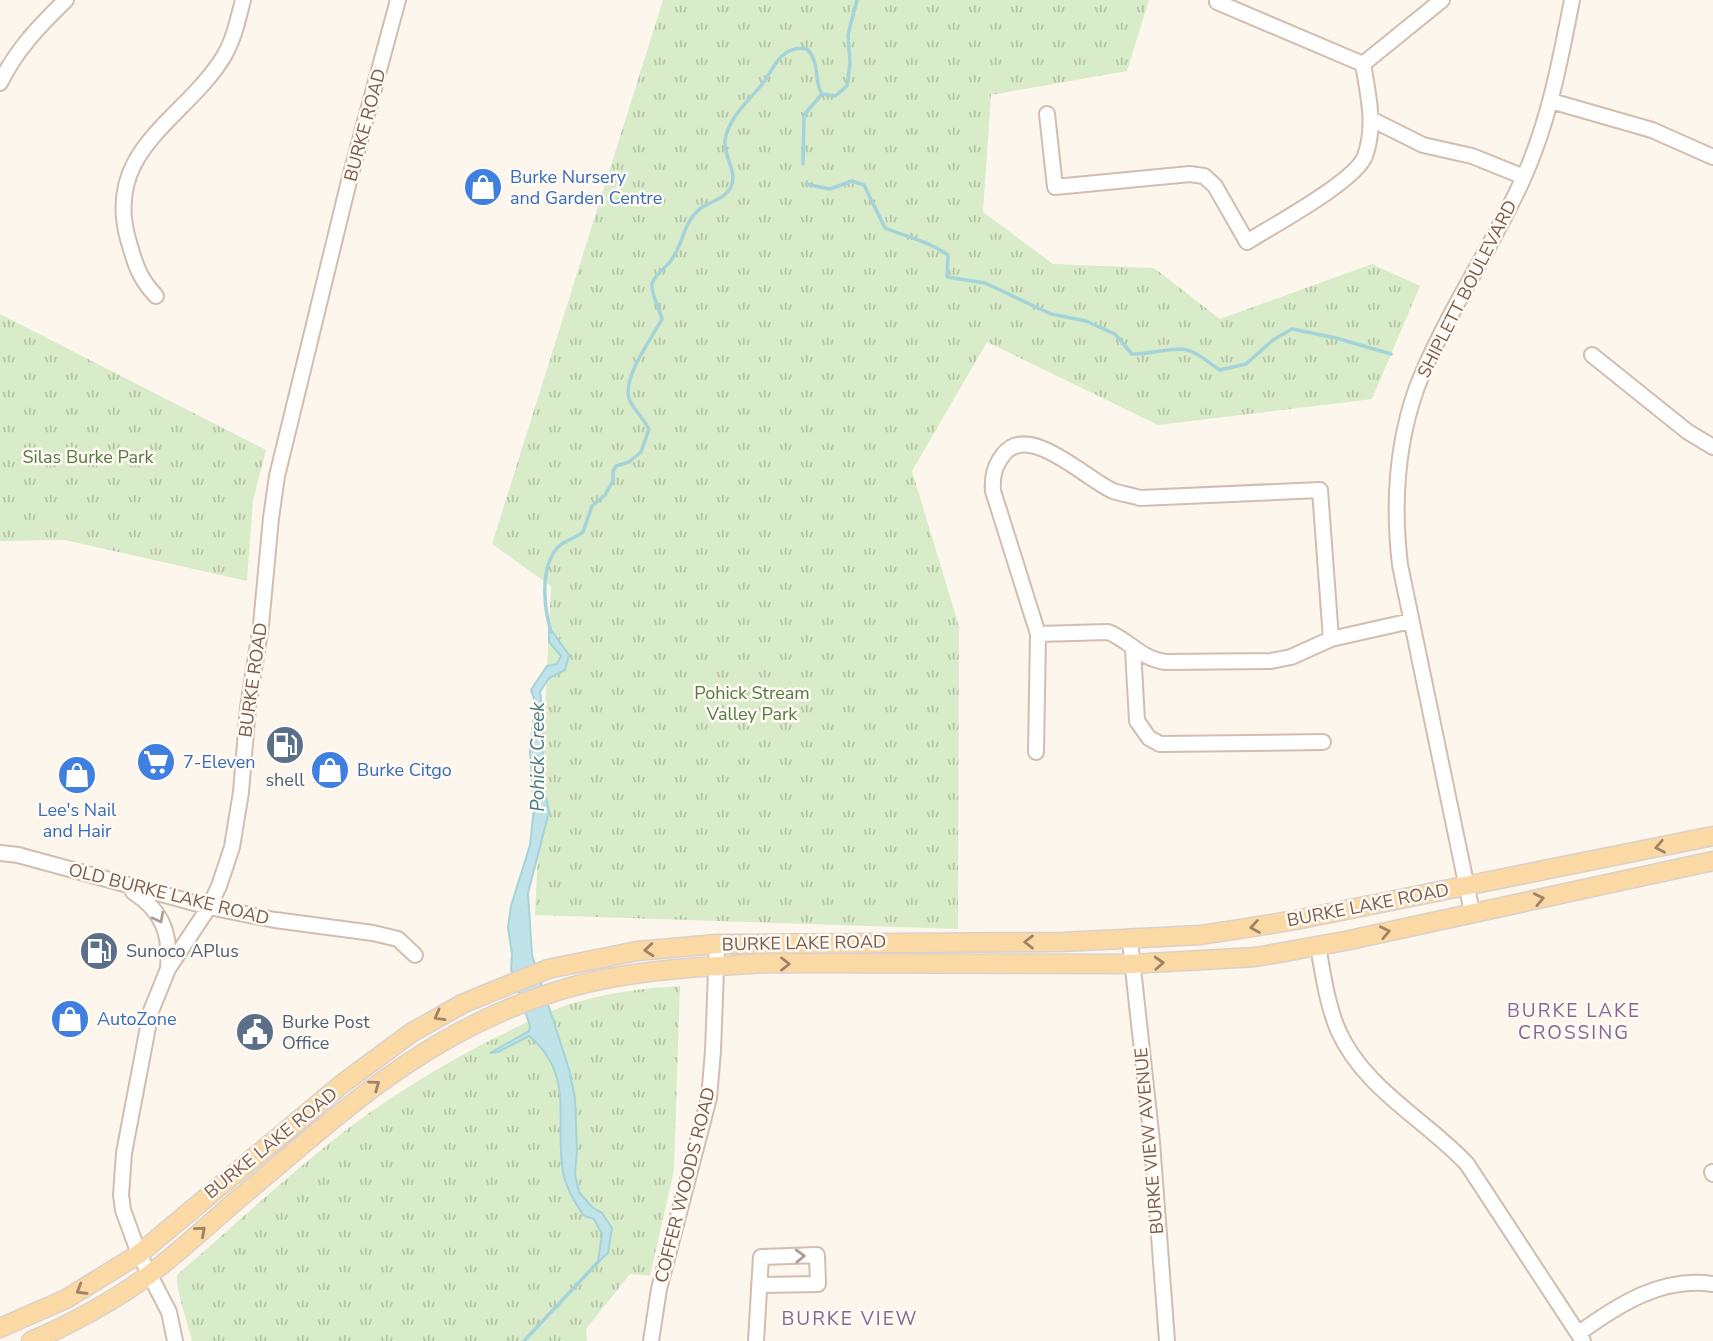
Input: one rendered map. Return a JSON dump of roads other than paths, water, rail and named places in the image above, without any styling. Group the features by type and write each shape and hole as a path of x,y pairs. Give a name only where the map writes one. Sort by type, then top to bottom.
{"main road":[{"name":"BURKE LAKE ROAD","path":"0,1328 66,1299 139,1254 198,1202 376,1057 435,1018 501,987 548,970 637,951 717,944 1130,941 1201,935 1252,928 1713,836"},
{"name":"BURKE LAKE ROAD","path":"31,1341 76,1320 149,1275 378,1082 436,1044 508,1009 555,991 604,979 768,963 1132,964 1256,957 1713,861"}],"street":[{"path":"0,83 11,61 41,24 66,0"},
{"path":"156,296 138,273 126,231 124,201 129,179 136,158 147,141 209,77 225,54 243,0"},
{"name":"BURKE ROAD","path":"175,1341 169,1312 139,1254 123,1210 121,1195 124,1153 151,1011 168,969 209,907 232,847 240,803 248,706 261,625 277,476 349,181 398,0"},
{"path":"1363,64 1442,0"},
{"name":"SHIPLETT BOULEVARD","path":"1472,912 1400,565 1396,519 1398,469 1406,423 1431,355 1524,177 1551,101 1572,0"},
{"path":"1217,2 1363,64"},
{"path":"1047,114 1055,187 1190,174 1205,176 1214,186 1247,242 1342,182 1365,158 1371,119 1363,64"},
{"path":"1551,101 1652,130 1713,157"},
{"path":"1371,119 1423,145 1472,156 1524,177"},
{"path":"1592,355 1688,432 1713,447"},
{"path":"1036,752 1038,634 993,491 992,478 996,465 1014,445 1028,443 1042,448 1113,490 1140,498 1320,490 1331,639"},
{"path":"1038,634 1108,632 1117,635 1150,659 1165,662 1271,661 1291,657 1331,639 1411,621"},
{"path":"1133,649 1137,721 1149,738 1160,744 1323,742"},
{"name":"OLD BURKE LAKE ROAD","path":"0,853 18,855 209,907 398,939 415,955"},
{"path":"120,883 150,902 163,922 169,955 168,969"},
{"name":"BURKE VIEW AVENUE","path":"1130,941 1152,1142 1167,1341"},
{"name":"COFFER WOODS ROAD","path":"650,1341 659,1289 709,1098 717,944"},
{"path":"1318,946 1334,1020 1356,1060 1380,1087 1447,1142 1467,1164 1581,1337 1629,1300 1652,1290 1678,1284 1711,1284 1713,1267"},
{"path":"756,1341 759,1285"}],"water":[{"path":"549,627 569,655 565,670 549,678 540,692 543,715 543,781 549,812 528,893 532,955 569,1069 575,1098 575,1174 579,1192 592,1207 602,1213 612,1228 608,1253 598,1262 602,1234 594,1219 584,1216 577,1206 563,1172 560,1100 553,1067 544,1051 529,1036 498,1052 490,1053 529,1031 530,1026 511,969 508,928 511,906 530,845 534,808 530,752 535,702 531,690 547,666 557,664 561,656 549,642"}],"waterway":[{"name":"Pohick Creek","path":"551,632 546,611 548,564 559,546 583,532 592,506 605,495 613,481 616,466 629,462 641,452 649,429 632,405 628,392 633,371 662,319 652,284 672,259 695,214 731,187 733,175 725,146 727,131 735,116 779,59 794,50 807,49 814,60 822,94 835,96 847,86 850,63 848,35 857,0"},
{"path":"803,164 804,115 822,94"},
{"path":"806,184 830,189 852,181 864,185 885,228 948,255 947,277 985,283 1051,314 1086,321 1115,334 1132,354 1182,349 1197,354 1220,370 1246,364 1273,340 1292,329 1391,354"},
{"name":"Pohick Creek","path":"524,1341 599,1261"}],"place":[{"name":"Burke Nursery and Garden Centre","path":"483,187"},
{"name":"shell","path":"285,745"},
{"name":"7-Eleven","path":"156,762"},
{"name":"Burke Citgo","path":"330,770"},
{"name":"Lee's Nail and Hair","path":"77,775"},
{"name":"Sunoco APlus","path":"99,951"},
{"name":"AutoZone","path":"70,1019"},
{"name":"Burke Post Office","path":"255,1032"}],"district":[{"name":"BURKE LAKE CROSSING","path":"1574,1021"},
{"name":"BURKE VIEW","path":"850,1318"}],"park label":[{"name":"Silas Burke Park","path":"88,457"},
{"name":"Pohick Stream Valley Park","path":"752,703"}]}
